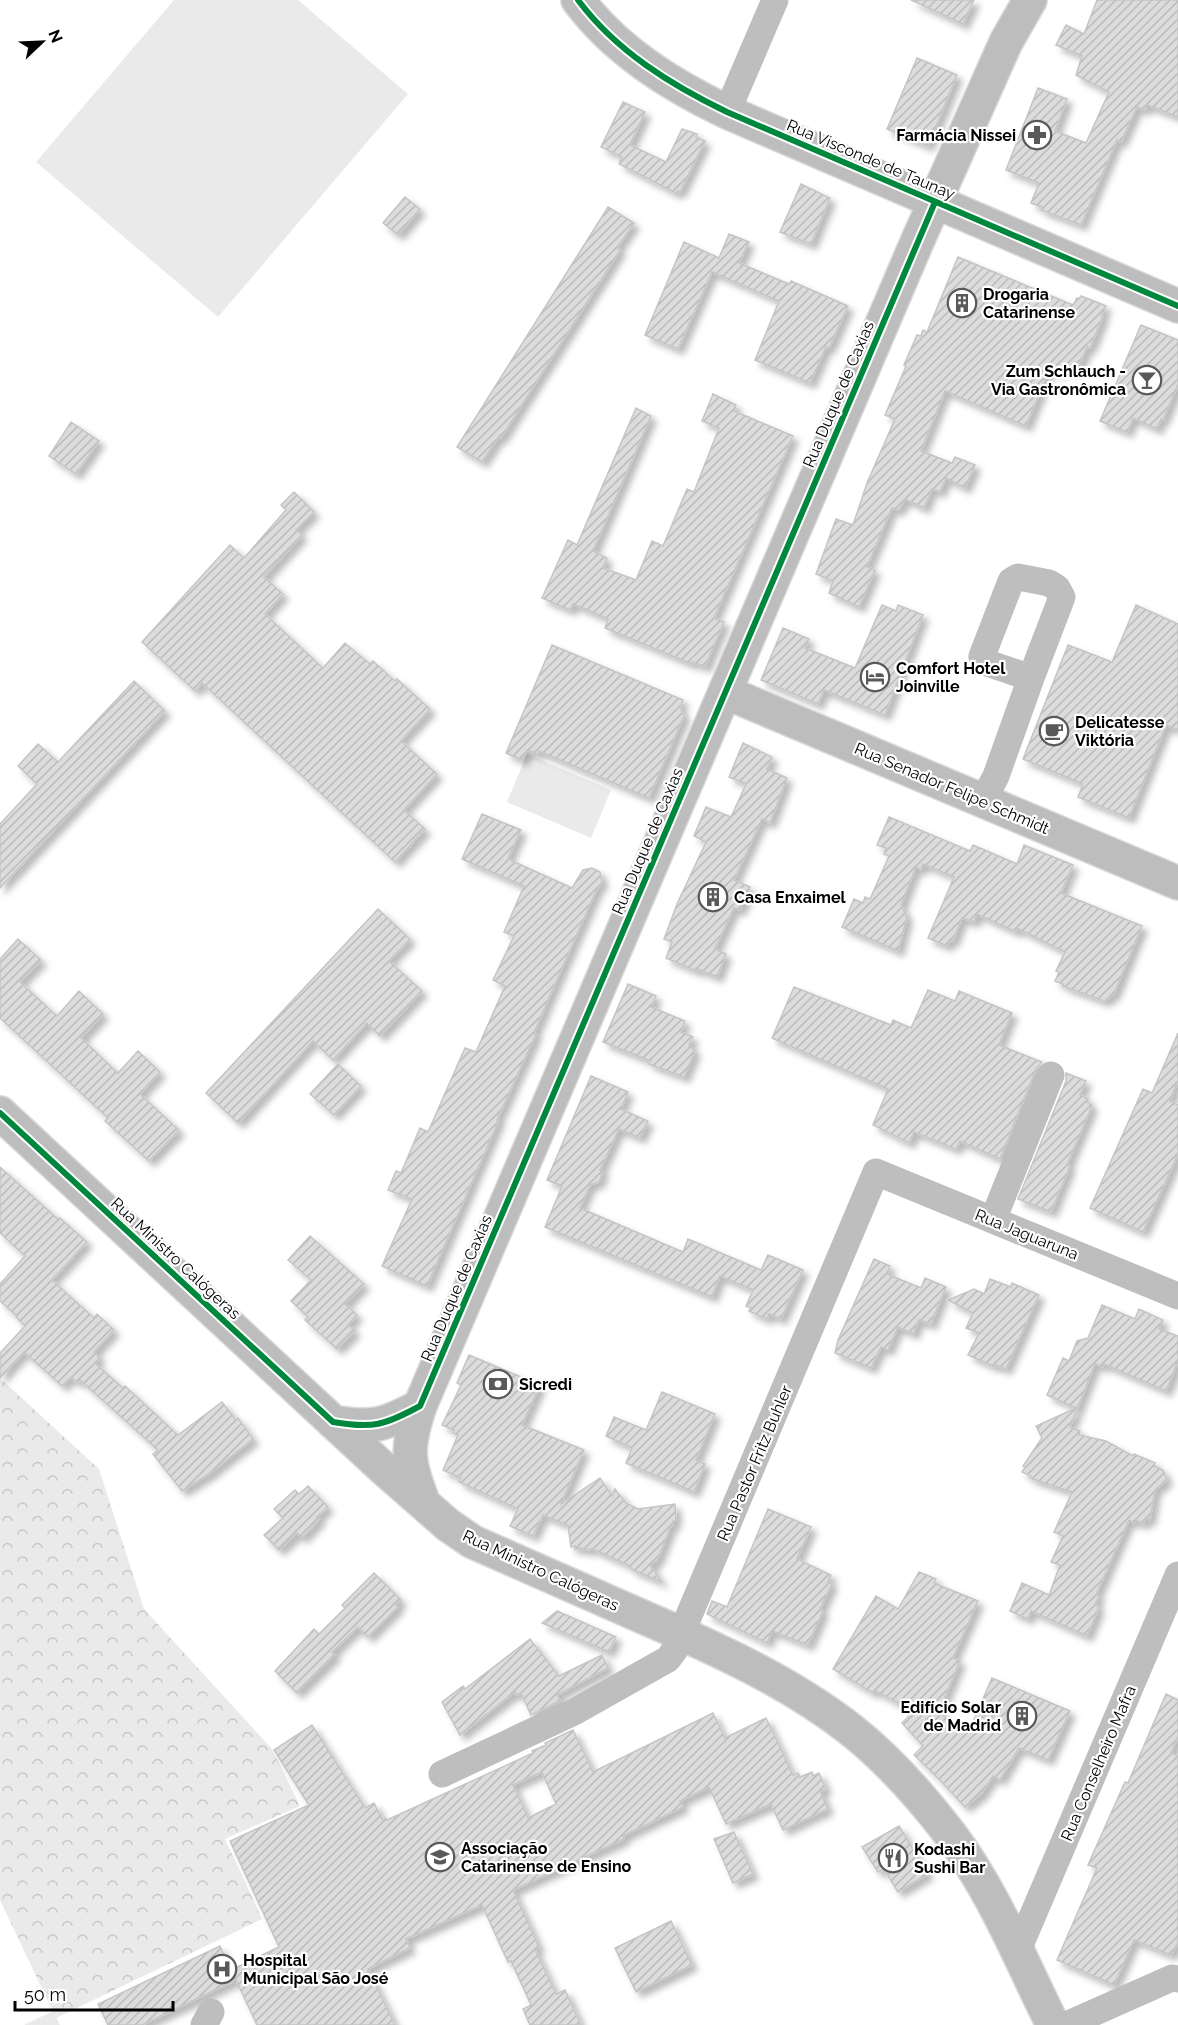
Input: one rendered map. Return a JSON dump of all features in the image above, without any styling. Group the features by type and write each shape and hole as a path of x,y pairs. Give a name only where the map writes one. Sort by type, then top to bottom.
{"main road":[{"name":"Rua Visconde de Taunay","path":"578,0 629,52 657,74 689,94 1178,306"},
{"name":"Rua Duque de Caxias","path":"424,1504 410,1464 413,1428 420,1406 935,202 1006,42 1030,0"},
{"name":"Rua Senador Felipe Schmidt","path":"725,692 1178,883"},
{"name":"Rua Ministro Calógeras","path":"0,1113 333,1422 448,1525 473,1542 682,1633 755,1669 805,1698 850,1729 890,1765 951,1835 976,1874 1018,1950 1053,2025"},
{"path":"333,1422 354,1426 373,1426 392,1421 420,1406"}],"street":[{"path":"727,112 775,0"},
{"path":"983,801 996,776 1031,678"},
{"path":"993,1220 1051,1075"},
{"name":"Rua Jaguaruna","path":"876,1172 1178,1296"},
{"name":"Rua Pastor Fritz Buhler","path":"442,1774 580,1708 668,1659 674,1651 876,1172"},
{"name":"Rua Conselheiro Mafra","path":"1018,1950 1178,1575"},
{"path":"1066,2025 1172,1978 1178,1979"}],"green space":[{"path":"174,0 298,0 408,94 218,317 36,162"},
{"path":"527,754 611,790 591,838 507,802"},
{"path":"0,1378 99,1469 144,1609 272,1749 300,1806 225,1839 262,1919 56,2018 0,1900"},
{"path":"53,2011 60,2025 24,2025"}],"building":[{"path":"911,0 974,0 963,24"},
{"path":"1097,0 1178,0 1178,117 1147,105 1145,110 1137,107 1121,142 1117,140 1081,225 1041,210 1042,207 1031,203 1039,183 1006,170 1038,88 1067,99 1055,131 1086,143 1109,92 1076,75 1082,56 1056,45 1066,25 1084,34"},
{"path":"917,58 957,75 928,146 887,129"},
{"path":"623,102 645,112 630,145 666,162 682,129 697,134 696,137 705,141 680,192 676,193 619,164 622,157 601,147"},
{"path":"801,184 830,198 811,244 780,232"},
{"path":"405,197 420,209 398,235 383,223"},
{"path":"608,207 634,223 617,248 620,250 501,438 499,436 482,462 457,447"},
{"path":"729,234 749,242 739,263 789,284 791,281 848,306 810,383 755,360 779,301 712,272 678,349 645,335 684,242 719,258"},
{"path":"958,257 1073,305 1081,296 1106,306 1090,348 1087,347 1079,366 1076,365 1074,370 1063,366 1060,373 1050,368 1026,426 945,391 921,451 952,463 955,457 975,465 965,488 946,478 940,492 932,489 924,508 905,499 899,510 892,508 867,567 875,570 859,607 829,593 833,581 816,574 836,519 853,525 867,483 895,419 885,415 906,366 904,365 917,335 921,336 923,330 927,332"},
{"name":"Zum Schlauch - Via Gastronômica","path":"1141,325 1178,340 1178,384 1157,429 1133,418 1127,432 1100,421"},
{"path":"713,394 736,405 734,411 793,436 714,618 724,622 705,667 693,662 692,664 605,628 608,619 573,604 570,610 542,598 568,540 577,545 636,408 651,416 593,551 607,558 603,568 636,580 652,541 663,546 687,489 694,492 719,428 702,421"},
{"path":"71,422 99,441 76,474 49,456"},
{"path":"294,492 314,512 296,530 302,535 264,577 283,594 265,614 323,668 345,643 370,664 373,661 395,681 397,679 430,709 401,741 437,774 404,810 425,829 395,862 202,683 195,691 142,642 230,545 244,558 286,510 281,505"},
{"path":"882,605 896,611 898,605 923,615 885,715 824,690 818,704 761,680 783,628 809,639 805,648 855,668"},
{"path":"1136,605 1178,624 1178,730 1166,725 1129,818 1078,797 1083,784 1023,759 1068,645 1112,662"},
{"path":"552,645 683,700 680,707 684,716 649,798 539,751 538,754 527,750 522,760 506,753"},
{"path":"134,681 165,711 0,888 0,824 37,784 18,766 38,744 58,762"},
{"path":"743,743 772,757 767,769 787,778 770,823 762,819 734,880 750,887 740,910 734,908 715,949 726,954 717,977 666,958 672,942 664,939 677,904 706,842 694,836 706,807 731,817 746,784 729,777"},
{"path":"482,814 521,830 508,859 572,888 583,870 592,868 600,872 602,882 552,991 534,1033 536,1034 427,1286 382,1266 412,1199 388,1190 396,1171 401,1173 420,1128 428,1132 465,1048 476,1052 505,986 493,980 514,936 504,932 524,886 462,859"},
{"path":"889,817 970,851 973,845 1017,864 1024,845 1073,865 1061,893 1142,926 1114,994 1104,1001 1063,986 1055,981 1059,972 1056,971 1065,952 1017,928 1016,932 977,914 974,922 962,918 953,941 949,940 947,946 928,938 954,877 923,864 921,870 916,867 901,905 907,917 898,951 842,927 854,899 863,903 865,897 870,899 889,856 884,854 886,848 877,845"},
{"path":"378,909 410,939 389,961 422,991 380,1036 367,1023 333,1060 313,1041 238,1123 206,1093"},
{"path":"18,939 41,960 20,982 57,1016 79,991 103,1014 81,1038 118,1073 138,1051 160,1072 140,1094 179,1130 149,1161 105,1121 108,1118 0,1018 0,959"},
{"path":"628,984 656,996 651,1007 685,1021 681,1032 693,1037 689,1045 695,1051 684,1077 649,1064 650,1061 603,1042"},
{"path":"794,987 891,1025 893,1020 911,1028 928,990 955,1001 959,991 1012,1013 999,1045 1042,1062 1036,1069 1000,1159 960,1141 956,1149 914,1132 909,1143 873,1125 888,1089 772,1038"},
{"path":"1178,1033 1178,1080 1170,1101 1178,1105 1178,1154 1143,1232 1090,1208 1143,1089 1152,1093"},
{"path":"338,1064 361,1086 334,1115 310,1094"},
{"path":"1066,1073 1086,1081 1080,1095 1088,1099 1087,1102 1092,1106 1067,1165 1070,1166 1051,1212 1018,1199 1066,1081"},
{"path":"591,1076 628,1092 621,1109 648,1121 640,1138 619,1129 600,1170 603,1171 599,1182 590,1185 580,1208 683,1252 688,1239 761,1270 768,1255 803,1270 781,1319 769,1314 767,1319 749,1311 751,1308 746,1306 753,1290 720,1276 712,1297 545,1227 562,1186 547,1180"},
{"path":"0,1167 87,1242 52,1280 94,1318 97,1314 114,1330 94,1352 100,1358 95,1363 123,1388 125,1386 178,1435 222,1402 236,1420 238,1418 253,1439 209,1474 182,1491 153,1454 158,1450 80,1380 77,1382 71,1377 62,1386 24,1352 0,1378 0,1353 25,1326 0,1301 0,1284 25,1256 0,1233"},
{"path":"310,1236 364,1284 345,1304 357,1315 348,1325 355,1331 337,1349 305,1320 308,1317 291,1301 311,1280 288,1260"},
{"path":"874,1259 890,1266 887,1274 921,1288 925,1278 946,1287 931,1324 919,1320 913,1334 898,1327 888,1350 881,1347 871,1368 835,1353 838,1340"},
{"path":"990,1279 1011,1287 1012,1283 1039,1295 1006,1369 996,1365 995,1367 968,1355 979,1333 966,1328 973,1313 948,1300 974,1289 984,1294"},
{"path":"1102,1305 1135,1319 1139,1309 1163,1320 1159,1329 1178,1336 1178,1361 1166,1391 1104,1364 1103,1367 1095,1364 1070,1427 1080,1431 1079,1435 1106,1441 1133,1456 1134,1454 1155,1463 1154,1466 1163,1470 1167,1480 1155,1490 1150,1520 1146,1518 1144,1524 1136,1520 1134,1523 1129,1520 1096,1595 1099,1596 1095,1605 1099,1607 1087,1636 1031,1611 1028,1619 1010,1611 1022,1583 1049,1595 1060,1565 1051,1562 1063,1536 1054,1532 1072,1492 1030,1478 1031,1476 1022,1472 1025,1467 1023,1466 1042,1438 1036,1426 1076,1408 1047,1395 1063,1358 1069,1361 1077,1341 1088,1338"},
{"path":"469,1355 540,1385 522,1425 584,1450 561,1504 600,1478 612,1496 615,1489 626,1503 638,1509 675,1504 676,1521 673,1521 673,1526 671,1526 657,1561 650,1565 662,1582 593,1549 571,1547 568,1525 543,1515 533,1536 510,1526 518,1509 459,1482 461,1478 443,1470 458,1435 453,1433 454,1430 442,1425 461,1385 457,1383"},
{"path":"662,1392 715,1414 696,1460 705,1464 694,1492 626,1463 632,1448 606,1436 614,1417 646,1430"},
{"path":"308,1486 328,1507 317,1517 320,1519 302,1538 297,1533 279,1550 264,1535 283,1518 274,1509 295,1490 299,1494"},
{"path":"768,1509 811,1527 797,1559 831,1575 828,1582 832,1584 820,1609 823,1611 808,1645 772,1631 767,1643 707,1614 712,1601 727,1607"},
{"path":"919,1572 936,1579 934,1583 978,1601 953,1658 960,1661 939,1711 950,1722 969,1731 992,1678 1070,1711 1048,1760 1019,1748 1000,1780 993,1776 982,1793 965,1807 914,1755 923,1746 902,1723 914,1711 874,1690 873,1693 833,1669 876,1596 898,1609"},
{"path":"374,1573 401,1600 396,1605 398,1607 368,1637 358,1627 332,1652 335,1655 297,1693 275,1671 314,1629 319,1634 345,1608 342,1605"},
{"path":"557,1611 616,1637 609,1652 542,1623"},
{"path":"530,1639 559,1676 602,1655 608,1668 557,1695 560,1701 531,1715 521,1693 517,1695 515,1692 460,1735 442,1702 463,1686 465,1689"},
{"path":"1166,1694 1178,1700 1178,1736 1171,1753 1178,1756 1178,1942 1171,1955 1134,1940 1114,1985 1057,1960 1097,1868 1088,1865 1125,1782 1128,1783"},
{"name":"Associação Catarinense de Ensino","path":"713,1713 725,1738 766,1718 793,1775 798,1773 800,1777 812,1772 813,1776 819,1773 826,1789 820,1791 828,1809 783,1830 771,1804 726,1824 709,1787 680,1801 683,1807 623,1836 624,1839 513,1890 539,1947 535,1949 556,1994 565,1990 581,2025 530,2025 523,2009 531,2005 482,1905 406,1939 410,1948 368,1969 395,2025 257,2025 236,1980 142,2025 108,2025 98,2004 220,1946 231,1970 279,1947 230,1841 309,1805 274,1750 312,1725 365,1808 374,1803 382,1819 387,1820 533,1753 532,1751 546,1745 545,1743 573,1730 593,1772","holes":["542,1772 556,1804 528,1818 513,1785"]},
{"name":"Kodashi Sushi Bar","path":"899,1826 928,1874 898,1892 884,1869 878,1872 862,1847"},
{"path":"734,1832 753,1874 733,1883 714,1839"},
{"path":"671,1921 692,1965 636,1992 615,1948"}],"cycle path":[{"path":"578,0 609,35 627,51 665,78 706,102 1178,306"},
{"path":"0,1113 333,1422 359,1425 378,1424 397,1418 420,1406 935,202"}],"place":[{"name":"Farmácia Nissei","path":"1037,135"},
{"name":"Drogaria Catarinense","path":"962,303"},
{"name":"Zum Schlauch - Via Gastronômica","path":"1147,380"},
{"name":"Comfort Hotel Joinville","path":"875,677"},
{"name":"Delicatesse Viktória","path":"1054,731"},
{"name":"Casa Enxaimel","path":"713,897"},
{"name":"Sicredi","path":"498,1384"},
{"name":"Edifício Solar de Madrid","path":"1022,1716"},
{"name":"Associação Catarinense de Ensino","path":"440,1857"},
{"name":"Kodashi Sushi Bar","path":"893,1858"},
{"name":"Hospital Municipal São José","path":"222,1969"}]}
